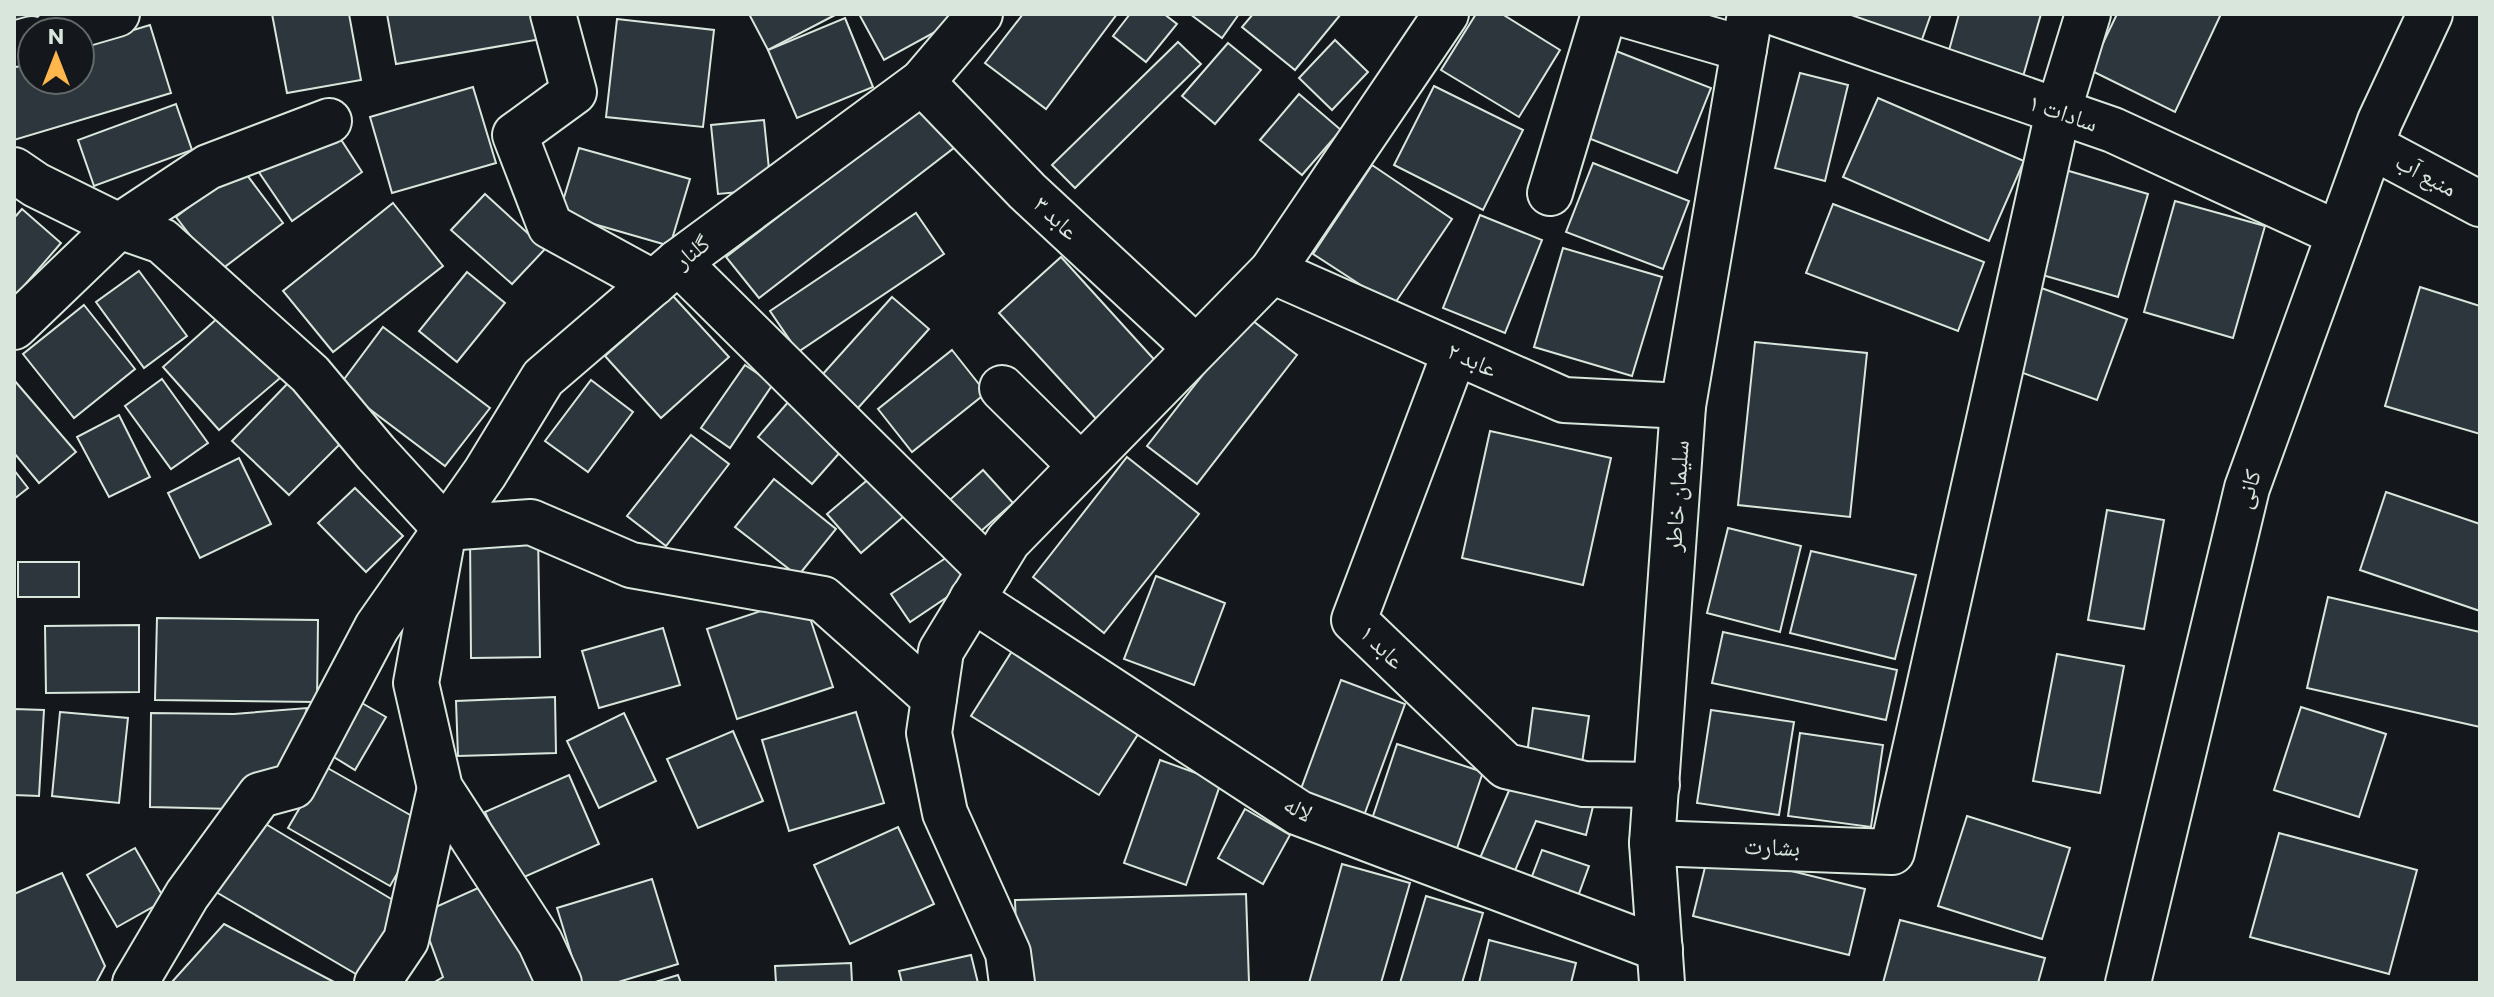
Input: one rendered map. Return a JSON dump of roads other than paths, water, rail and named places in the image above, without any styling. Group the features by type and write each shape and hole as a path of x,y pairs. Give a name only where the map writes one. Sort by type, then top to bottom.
{"street":[{"path":"96,20 117,14"},
{"name":"لاله","path":"553,14 574,92 515,135 550,226 666,273 981,585 1299,813 1661,966"},
{"name":"گلنار","path":"135,983 187,895 260,795 293,786 377,627 485,473 543,378 666,273 922,82 980,14"},
{"path":"1012,983 1008,953 945,813 929,733 941,651 1008,541 1272,271 1446,14"},
{"path":"1550,193 1604,14"},
{"path":"1623,14 1747,32"},
{"name":"سادات ۱","path":"1778,14 2113,130 2339,234"},
{"path":"2058,112 2088,14"},
{"name":"کانی","path":"2128,983 2247,488 2380,121 2430,14"},
{"name":"سلیمان خاطر","path":"1661,966 1652,843 1683,406 1747,32"},
{"name":"عابد ۳","path":"922,82 1027,191 1196,348"},
{"name":"بشارت","path":"1652,843 1892,852 2058,112"},
{"path":"14,327 119,226 208,167 329,121"},
{"name":"منبع آب","path":"2371,146 2480,204"},
{"path":"14,170 36,185 119,226 162,241 310,374 376,453 445,528"},
{"name":"عابد ۲","path":"1272,271 1564,400 1683,406"},
{"name":"عابد ۱","path":"1455,352 1354,620 1506,766 1584,784 1657,785"},
{"path":"1002,388 1081,466"},
{"path":"445,528 531,522 631,565 823,599 934,698"},
{"path":"445,528 416,683 440,788 540,942 559,983"},
{"path":"377,983 378,977 406,940 440,788"}]}
